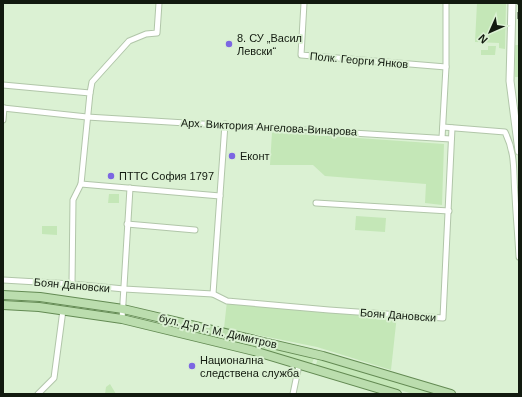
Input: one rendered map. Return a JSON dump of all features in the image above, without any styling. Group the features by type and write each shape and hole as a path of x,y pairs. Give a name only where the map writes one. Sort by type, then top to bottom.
{"main road":[{"path":"512,3 510,42 511,87 519,151"},
{"path":"511,87 519,87"},
{"name":"бул. Д-р Г. М. Димитров","path":"3,295 40,297 123,309 323,356 451,394"},
{"name":"бул. Д-р Г. М. Димитров","path":"3,305 39,307 122,319 254,351 396,394"}],"street":[{"path":"72,284 73,200 81,184 87,117 92,82 129,41 146,34 157,32 159,3"},
{"name":"Полк. Георги Янков","path":"304,3 301,55 446,67"},
{"path":"442,138 446,67 446,3"},
{"path":"3,85 90,92"},
{"path":"3,120 4,108"},
{"name":"Арх. Виктория Ангелова-Винарова","path":"4,108 87,117 225,124 451,139"},
{"path":"213,294 225,124"},
{"path":"443,127 505,132 511,145 514,161 514,193 519,257"},
{"name":"Боян Дановски","path":"3,280 213,294 228,301 443,318 452,128"},
{"path":"81,184 220,196"},
{"path":"122,319 130,188"},
{"path":"316,203 448,210"},
{"path":"127,224 195,230"},
{"path":"38,394 54,378 63,310"},
{"path":"293,394 299,365"}],"green space":[{"path":"477,3 506,3 505,49 499,48 499,43 475,42"},
{"path":"515,45 519,45 519,77 515,77"},
{"path":"488,46 496,46 495,55 481,55 481,50 488,50"},
{"path":"272,132 444,144 442,205 425,203 426,184 325,176 313,165 270,165"},
{"path":"109,194 119,194 119,203 108,203"},
{"path":"356,216 386,218 385,232 355,230"},
{"path":"42,226 57,226 57,235 42,234"},
{"path":"227,301 397,315 391,370 317,347 224,328"},
{"path":"160,325 181,327 235,341 314,358 311,366"},
{"path":"318,358 438,394 413,394 315,368"},
{"path":"110,384 116,394 105,394 106,387"}],"railway":[{"path":"518,3 518,19"}],"place":[{"name":"8. СУ „Васил Левски“","path":"229,44"},
{"name":"Еконт","path":"232,156"},
{"name":"ПТТС София 1797","path":"111,176"},
{"name":"Национална следствена служба","path":"192,366"}]}
